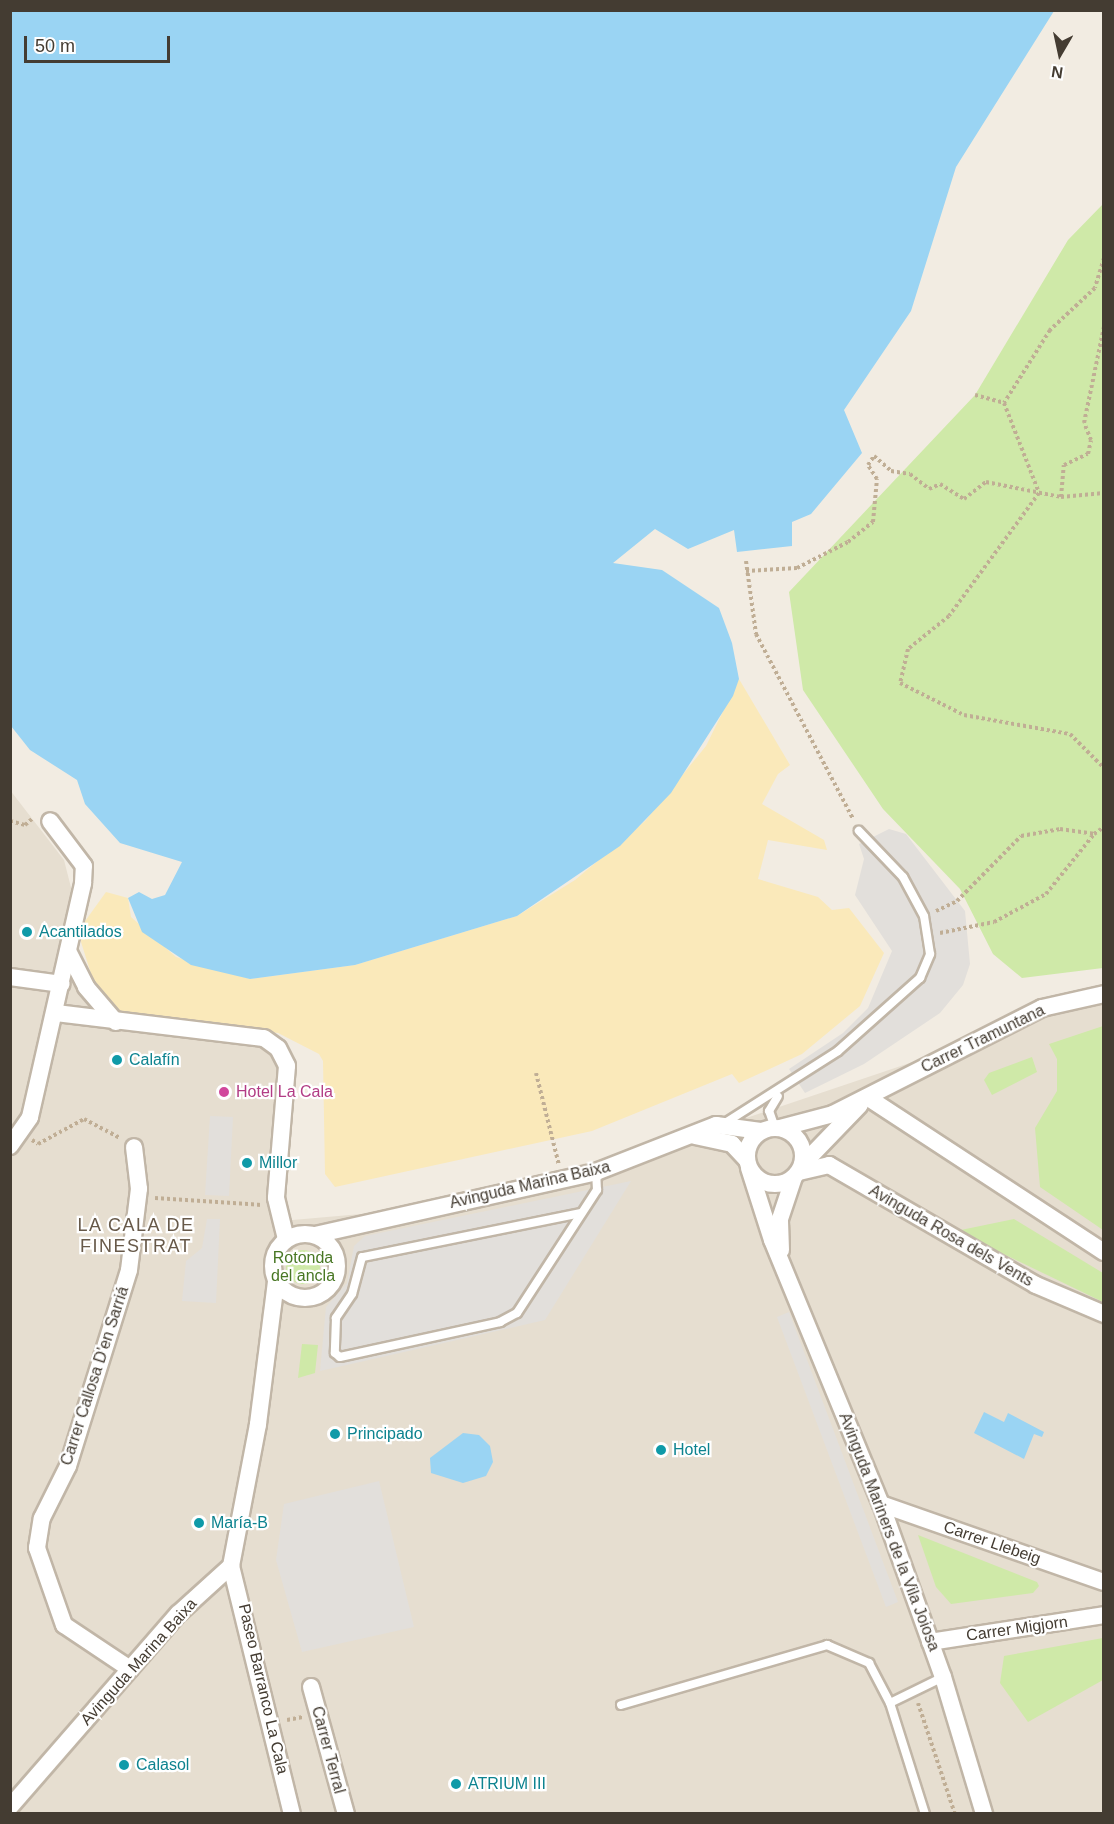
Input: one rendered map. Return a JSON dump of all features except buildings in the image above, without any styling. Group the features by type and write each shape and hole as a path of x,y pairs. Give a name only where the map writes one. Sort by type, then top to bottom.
{"street":[{"path":"16,1140 30,1117 56,1013 84,867 50,821"},
{"path":"69,953 86,987 116,1022"},
{"path":"10,977 62,984"},
{"name":"Carrer Tramuntana","path":"772,1129 833,1114 1042,1008 1104,994"},
{"path":"56,1013 264,1038 278,1048 287,1066 277,1207 286,1239"},
{"path":"867,1097 1104,1252"},
{"name":"Carrer Tramuntana","path":"798,1171 867,1097"},
{"path":"701,1136 732,1143 748,1164 769,1184 798,1171 800,1141 772,1129 725,1123"},
{"name":"Avinguda Marina Baixa","path":"315,1235 363,1221 596,1172 701,1136 725,1123"},
{"path":"748,1164 750,1144 772,1129"},
{"name":"Carrer Callosa D'en Sarriá","path":"130,1669 63,1625 37,1548 42,1518 69,1466 129,1270 138,1196 134,1147"},
{"name":"Avinguda Mariners de la Vila Joiosa","path":"748,1164 772,1240 782,1254 881,1504 943,1677 984,1814"},
{"name":"Avinguda Rosa dels Vents","path":"798,1171 829,1165 1036,1285 1104,1314"},
{"name":"Avinguda Mariners de la Vila Joiosa","path":"782,1254 780,1219 798,1171"},
{"path":"269,1329 290,1301 316,1296 331,1285 336,1257 347,1234 363,1221"},
{"path":"231,1566 243,1518 276,1281 274,1254 286,1239 315,1235 336,1257"},
{"path":"276,1281 290,1301"},
{"name":"Carrer Llebeig","path":"881,1504 1104,1582"},
{"name":"Avinguda Marina Baixa","path":"10,1806 130,1669 231,1566"},
{"name":"Paseo Barranco La Cala","path":"231,1566 292,1814"},
{"name":"Carrer Migjorn","path":"930,1642 1104,1615"},
{"name":"Carrer Terral","path":"310,1687 346,1814"}],"lane":[{"path":"725,1123 785,1089 901,999 920,978 931,936 924,916 903,877 859,831"},
{"path":"772,1129 770,1111 785,1089"},
{"path":"581,1213 362,1257 351,1294 336,1318 335,1353 340,1357 500,1322 517,1313 597,1190 596,1172"},
{"path":"621,1705 827,1645 869,1663 890,1702 925,1814"},
{"path":"890,1702 915,1694 943,1677"}],"path":[{"path":"1004,403 1050,330 1095,288 1104,258"},
{"path":"1060,497 1064,465 1088,454 1091,440 1084,423 1104,326"},
{"path":"975,395 1004,403"},
{"path":"1004,403 1039,493"},
{"path":"746,572 797,568 848,542 873,522 877,479 868,465 874,456 891,471 910,474 929,489 940,484 964,499 986,482 1060,497 1104,493"},
{"path":"1039,493 949,616 908,649 900,683 964,715 1070,734 1104,768"},
{"path":"746,561 756,634 859,831"},
{"path":"931,936 994,922 1046,894 1094,834 1104,827"},
{"path":"924,916 957,901 1021,836 1060,829 1094,834"},
{"path":"536,1073 563,1180"},
{"path":"16,1140 38,1144 84,1119 134,1147"},
{"path":"138,1196 277,1207"},
{"path":"915,1694 955,1814"},
{"path":"271,1723 318,1713"}],"shaded area":[{"path":"10,790 64,860 77,911 63,959 83,994 282,1048 281,1221 384,1212 681,1140 1103,998 1103,1813 11,1813"},
{"path":"889,829 906,834 965,911 970,964 963,985 940,1013 864,1064 805,1093 789,1069 843,1033 868,1008 892,951 855,895 864,859 859,844"},
{"path":"210,1116 233,1117 229,1196 205,1195"},
{"path":"631,1181 545,1320 320,1371 326,1307 347,1283 354,1246 365,1236"},
{"path":"207,1219 220,1219 216,1303 182,1301 186,1261 202,1248"},
{"path":"789,1312 898,1602 886,1607 777,1317"},
{"path":"379,1481 414,1627 302,1652 276,1560 284,1504"}],"green space":[{"path":"1103,204 1103,968 1022,978 993,954 960,889 883,809 803,690 789,592 975,395 1068,240"},
{"path":"1104,1026 1103,1230 1040,1187 1035,1128 1057,1091 1057,1059 1049,1044"},
{"path":"1032,1057 1037,1072 992,1095 984,1080 989,1073"},
{"path":"1014,1219 1103,1273 1103,1302 956,1231"},
{"name":"Rotonda del ancla","path":"303,1250 315,1255 320,1267 315,1279 303,1284 291,1279 286,1267 291,1255"},
{"path":"302,1344 318,1345 315,1373 298,1378"},
{"path":"918,1535 1037,1582 1039,1586 1033,1593 951,1604 936,1587"},
{"path":"1103,1638 1103,1680 1028,1722 1000,1683 1004,1656"}],"sand":[{"path":"739,679 790,765 778,774 762,804 824,840 827,850 768,840 758,879 818,897 832,910 849,908 884,953 860,1006 802,1054 739,1083 732,1074 592,1131 335,1187 325,1174 323,1061 319,1054 278,1033 120,1016 98,996 81,942 83,924 106,892 128,898 131,917 176,957 250,979 355,965 517,916 575,880 645,821 706,746"}],"water":[{"path":"10,11 1054,11 956,167 911,311 844,410 862,453 811,514 792,522 792,546 737,552 734,530 688,549 655,529 613,563 662,570 719,608 732,643 739,679 733,696 671,793 620,846 517,916 355,965 250,979 191,965 142,932 128,898 139,892 152,899 165,895 182,862 120,843 85,804 77,780 30,750 11,726"},
{"path":"984,1412 1004,1422 1008,1413 1044,1432 1042,1437 1034,1434 1024,1459 974,1433"},
{"path":"463,1433 479,1435 490,1446 493,1462 486,1476 463,1483 431,1473 430,1458"}],"place":[{"name":"Acantilados","path":"27,932"},
{"name":"Calafín","path":"117,1060"},
{"name":"Hotel La Cala","path":"224,1092"},
{"name":"Millor","path":"247,1163"},
{"name":"Principado","path":"335,1434"},
{"name":"Hotel","path":"661,1450"},
{"name":"María-B","path":"199,1523"},
{"name":"Calasol","path":"124,1765"},
{"name":"ATRIUM III","path":"456,1784"}],"district":[{"name":"LA CALA DE FINESTRAT","path":"136,1236"}]}
